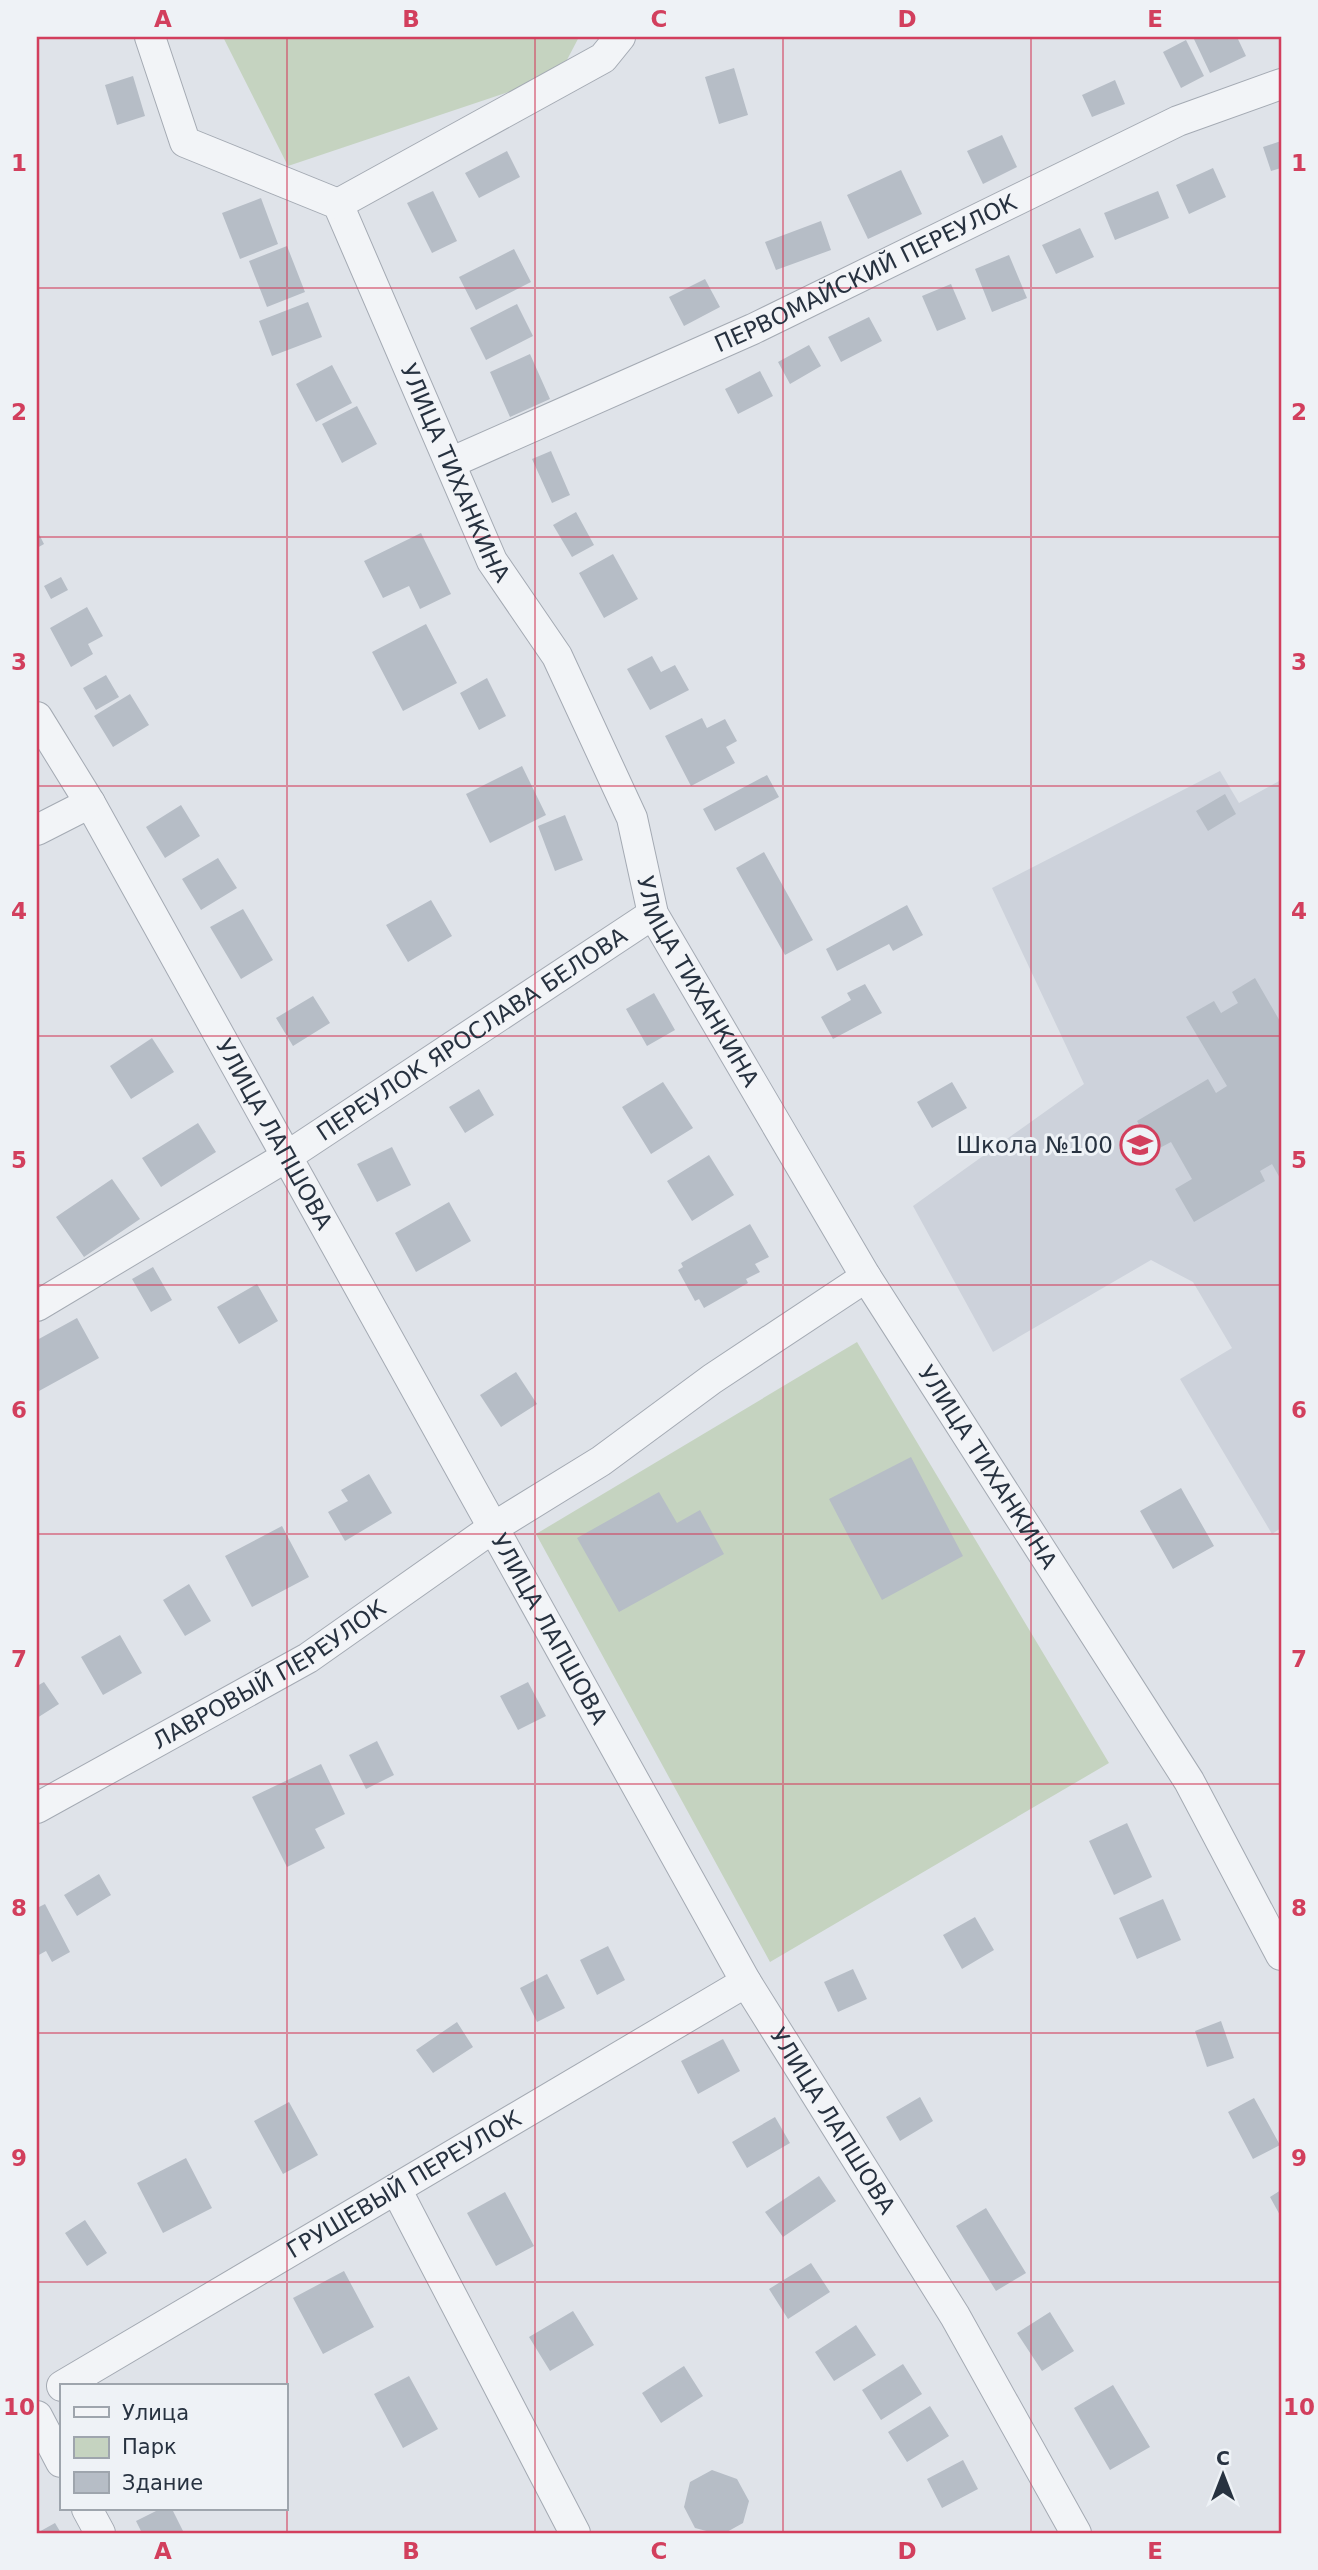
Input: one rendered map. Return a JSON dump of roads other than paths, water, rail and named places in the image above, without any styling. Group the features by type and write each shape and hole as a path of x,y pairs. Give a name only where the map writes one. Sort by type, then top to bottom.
{"street":[{"path":"150,37 185,142 338,204 603,58 620,37"},
{"name":"ПЕРВОМАЙСКИЙ ПЕРЕУЛОК","path":"450,463 752,329 1178,121 1281,84"},
{"name":"УЛИЦА ТИХАНКИНА","path":"338,204 492,561 557,656 632,818 653,914 866,1277 1189,1781 1281,1955"},
{"name":"УЛИЦА ЛАПШОВА","path":"37,717 90,803 746,1982 955,2316 1076,2533"},
{"path":"37,830 90,803"},
{"name":"ПЕРЕУЛОК ЯРОСЛАВА БЕЛОВА","path":"37,1306 286,1157 653,914"},
{"name":"ЛАВРОВЫЙ ПЕРЕУЛОК","path":"37,1808 308,1658 494,1527 601,1461 712,1379 866,1277"},
{"name":"ГРУШЕВЫЙ ПЕРЕУЛОК","path":"65,2384 746,1982"},
{"path":"396,2189 575,2533"},
{"name":"ГРУШЕВЫЙ ПЕРЕУЛОК","path":"37,2401 60,2387"},
{"path":"37,2416 60,2460"},
{"path":"88,2510 100,2533"}],"place":[{"name":"Школа №100","path":"1140,1145"}]}
